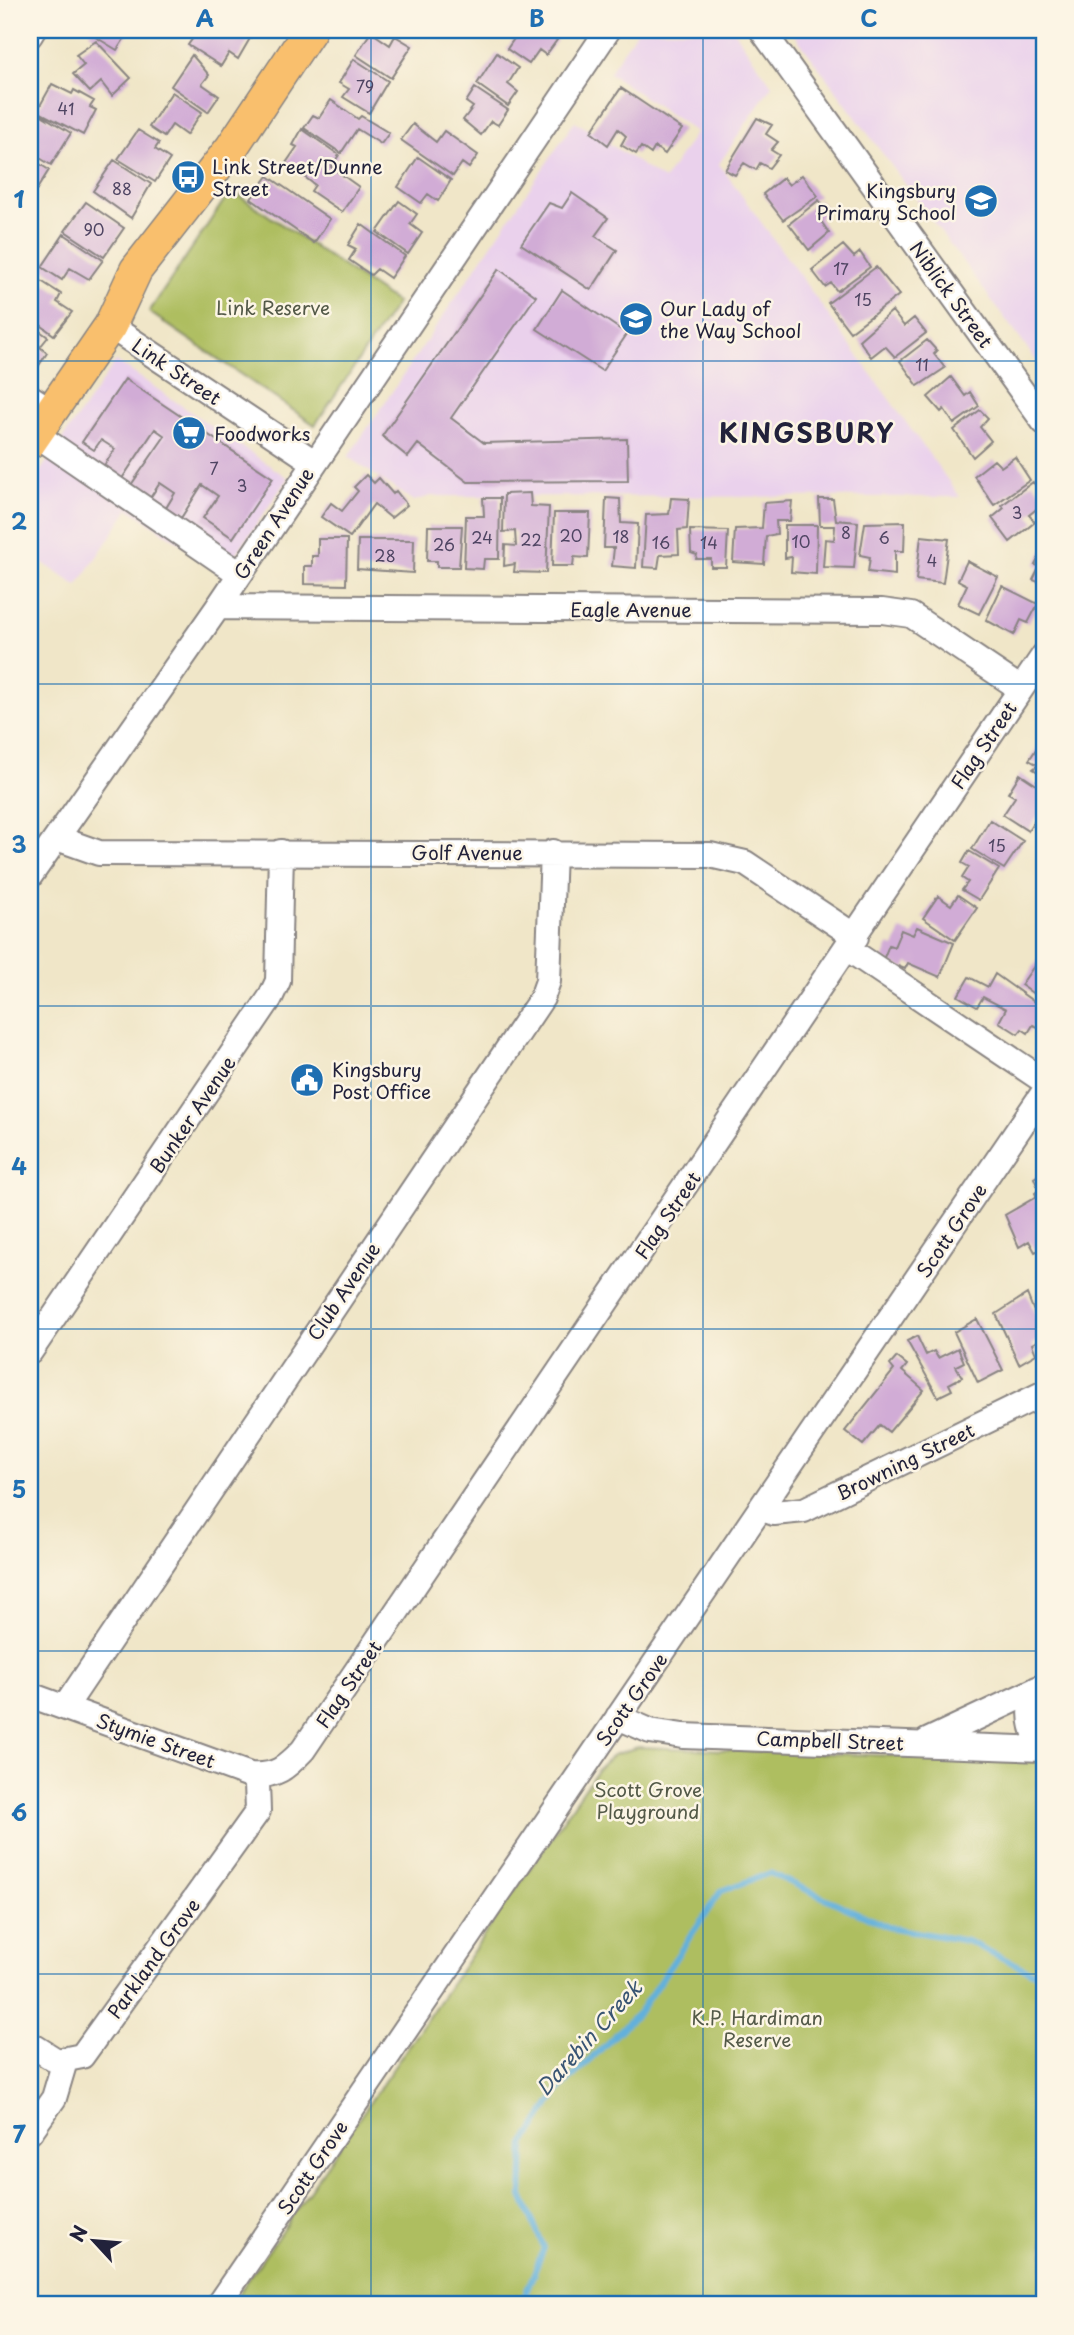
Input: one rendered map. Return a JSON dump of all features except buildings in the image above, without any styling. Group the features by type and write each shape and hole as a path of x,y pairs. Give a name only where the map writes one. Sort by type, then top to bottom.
{"main road":[{"path":"36,427 110,326 136,270 232,147 310,30"}],"street":[{"path":"30,35 33,30"},
{"name":"Green Avenue","path":"30,876 218,607 608,30"},
{"name":"Niblick Street","path":"762,30 1044,422"},
{"name":"Link Street","path":"110,326 314,462"},
{"path":"36,427 240,574"},
{"name":"Eagle Avenue","path":"218,607 882,611 911,615 1021,689"},
{"name":"Flag Street","path":"283,1771 303,1750 852,943 1044,655"},
{"name":"Golf Avenue","path":"57,838 100,853 553,852 710,855 745,863 1044,1081"},
{"name":"Bunker Avenue","path":"30,1352 270,998 278,981 281,852"},
{"name":"Club Avenue","path":"65,1707 542,998 548,981 553,852"},
{"name":"Scott Grove","path":"218,2305 1044,1092"},
{"name":"Browning Street","path":"763,1508 787,1514 804,1510 1044,1393"},
{"path":"923,1743 1041,1687"},
{"path":"1041,1687 1030,1704 1035,1737 1043,1749"},
{"name":"Stymie Street","path":"30,1695 250,1775 283,1771"},
{"name":"Campbell Street","path":"618,1717 650,1731 683,1736 1043,1749"},
{"name":"Parkland Grove","path":"65,2061 82,2056 258,1811 257,1783 250,1775"},
{"path":"30,2044 57,2061 65,2061 54,2098 30,2133"}],"shaded area":[{"name":"Our Lady of the Way School","path":"637,30 733,30 772,85 719,164 960,497 431,496 414,501 348,457 575,121 664,180 696,132 609,73"},
{"name":"Kingsbury Primary School","path":"791,30 1044,30 1044,371"},
{"path":"116,361 288,478 224,572 129,509 77,586 30,554 30,486"}],"green space":[{"name":"Link Reserve","path":"231,190 397,303 315,425 149,312"},
{"name":"K.P. Hardiman Reserve","path":"638,1747 1044,1761 1044,2305 231,2305 598,1769 613,1755"}],"waterway":[{"name":"Darebin Creek","path":"521,2305 544,2248 522,2196 524,2145 559,2090 639,2012 721,1891 770,1873 888,1927 967,1941 1044,1978"}],"place":[{"name":"Link Street/Dunne Street","path":"188,177"},
{"name":"Kingsbury Primary School","path":"981,201"},
{"name":"Our Lady of the Way School","path":"636,319"},
{"name":"Foodworks","path":"189,433"},
{"name":"Kingsbury Post Office","path":"307,1080"}],"district":[{"name":"KINGSBURY","path":"807,432"}],"park label":[{"name":"Scott Grove Playground","path":"648,1800"}]}
